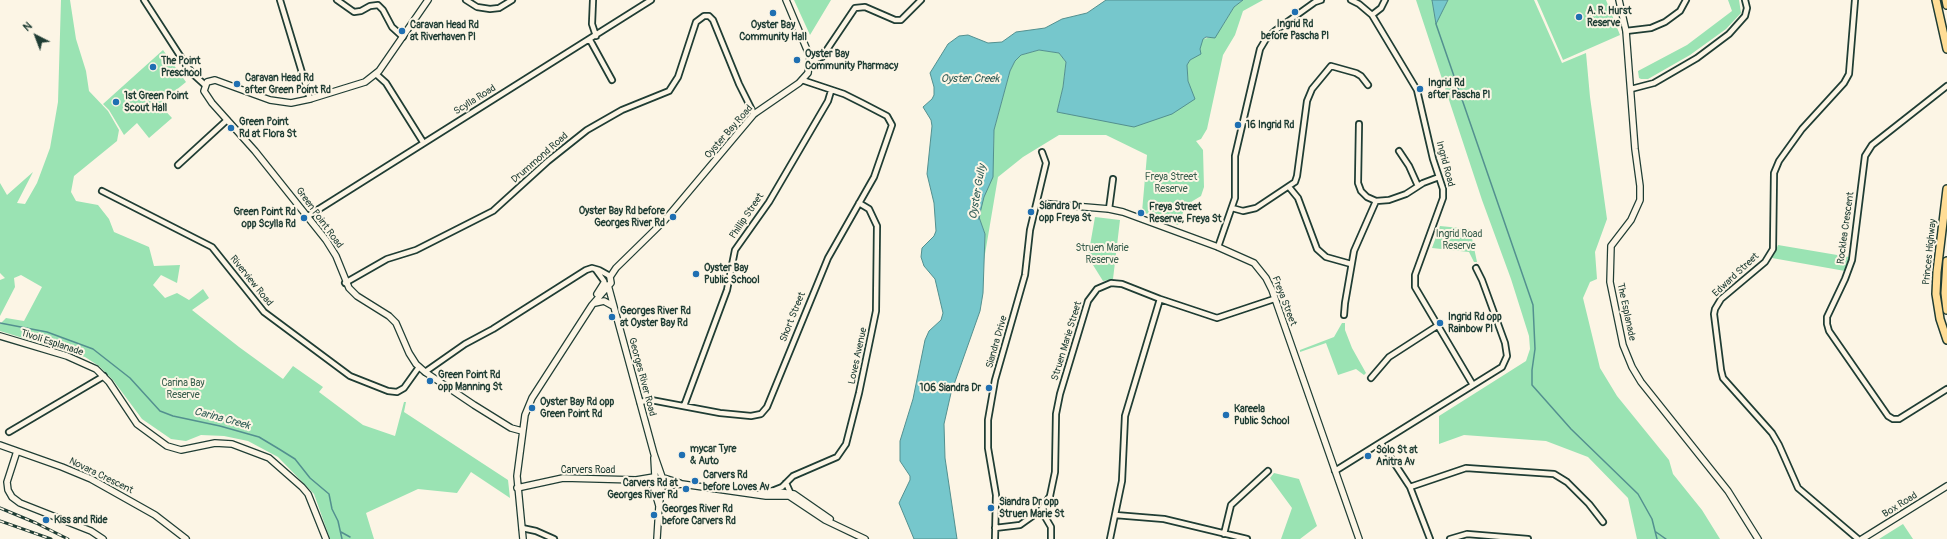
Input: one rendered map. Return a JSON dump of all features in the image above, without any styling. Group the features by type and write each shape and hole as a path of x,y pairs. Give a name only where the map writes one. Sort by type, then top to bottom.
{"highway":[{"path":"1936,0 1947,49"},
{"path":"1946,0 1947,5"},
{"name":"Princes Highway","path":"1947,189 1937,272 1936,294 1940,319 1947,340"},
{"name":"Princes Highway","path":"1947,261 1945,293 1947,310"}],"street":[{"name":"Green Point Road","path":"144,0 186,65 205,85 204,91 206,95 256,151 333,250 345,282 357,296 394,320 410,353 419,367 506,425 522,431"},
{"path":"280,0 310,99"},
{"path":"337,0 354,12 361,11 370,6 378,6 383,10 392,27 403,37"},
{"path":"205,85 208,81 215,80 279,102 291,103 310,99 364,82 376,74 428,0"},
{"path":"466,0 477,7 490,9 499,8 512,0"},
{"path":"593,0 592,24 596,36"},
{"name":"Scylla Road","path":"308,216 423,142 590,40 651,0"},
{"path":"786,0 806,43 811,61 822,57 854,8 865,7 895,20 900,20 920,0"},
{"path":"1218,246 1236,193 1235,156 1260,49 1266,39 1276,30 1315,2 1321,0"},
{"name":"Ingrid Road","path":"1351,0 1372,15 1415,86 1443,193 1443,202 1414,279 1417,292 1473,384"},
{"path":"1372,15 1381,8 1385,0"},
{"name":"The Esplanade","path":"1618,0 1626,31 1640,186 1640,200 1630,220 1612,246 1610,282 1624,345 1632,367 1641,382 1728,491 1758,539"},
{"path":"1631,89 1654,83 1697,58 1729,34 1745,16 1747,8 1745,0"},
{"name":"Edward Street","path":"1855,0 1849,74 1844,83 1802,129 1779,161 1774,173 1773,249 1765,262 1721,299 1715,309 1714,314 1723,378 1772,433 1780,445 1798,488 1858,539"},
{"path":"1626,31 1651,28 1665,22 1680,11 1686,3"},
{"name":"Drummond Road","path":"345,282 387,259 416,250 493,211 548,161 587,130 622,110 669,91 678,77 696,22 704,16 709,16 715,25 739,84 754,114"},
{"path":"590,40 612,80"},
{"name":"Oyster Bay Road","path":"609,276 664,221 754,114 802,80 808,72 811,61"},
{"path":"1232,208 1243,210 1256,208 1295,182 1307,101 1312,89 1331,66 1356,73 1361,76 1368,85"},
{"path":"376,74 386,83 423,142"},
{"path":"802,80 830,91"},
{"name":"Rocklea Crescent","path":"1947,86 1872,145 1865,156 1852,260 1845,279 1827,317 1827,324 1829,331 1888,416 1893,419 1899,419 1947,389"},
{"name":"Short Street","path":"640,402 651,400 751,416 756,416 765,411 828,258 874,177 892,128 891,121 887,116 844,94 830,91"},
{"name":"Phillip Street","path":"684,406 727,290 735,250 769,202 828,101 830,91"},
{"path":"178,164 227,120"},
{"path":"1359,124 1358,183 1361,191 1367,197 1376,201 1395,198 1439,177"},
{"path":"1399,151 1409,166 1418,186"},
{"name":"Siandra Drive","path":"995,539 996,495 987,439 989,412 995,380 1025,275 1030,230 1038,203 1046,163 1042,152"},
{"path":"1110,209 1113,179"},
{"path":"1289,187 1298,198 1317,249 1326,257 1351,264"},
{"name":"Riverview Road","path":"102,191 212,247 264,312 350,376 388,391 397,392 404,388 419,367"},
{"path":"1344,315 1354,251 1376,201"},
{"name":"Loves Avenue","path":"772,491 782,487 794,476 837,457 846,444 853,421 876,311 877,226 869,209 859,203"},
{"name":"Freya Street","path":"1038,203 1110,209 1218,246 1254,263 1266,278 1274,298 1359,539"},
{"path":"425,372 465,344 493,329 588,268 595,269 609,276 611,282 605,284 532,398 525,415 517,468 517,488 523,539"},
{"path":"1335,471 1473,384 1499,370 1504,364 1506,356 1505,343 1482,280 1476,268"},
{"path":"595,269 605,284"},
{"name":"Struen Marie Street","path":"995,528 1020,525 1041,510 1050,496 1056,472 1056,414 1060,394 1090,297 1097,289 1115,283 1217,318 1274,298"},
{"name":"Georges River Road","path":"605,284 613,306 654,454 663,478"},
{"path":"1110,539 1124,463 1125,416 1160,299"},
{"path":"592,305 601,300 608,302 613,306"},
{"path":"1371,378 1389,357 1437,326"},
{"name":"Tivoli Esplanade","path":"0,336 90,365 104,376 137,424 167,446 181,450 214,443 232,444 258,453 272,461 302,486 308,494 326,539"},
{"path":"9,432 104,376"},
{"path":"1381,443 1410,487 1430,539"},
{"name":"Novara Crescent","path":"0,445 77,472 155,515 186,539"},
{"path":"17,451 7,482 8,490 12,497 20,503 91,530 103,539"},
{"name":"Georges River Road","path":"653,485 654,454"},
{"path":"1410,487 1466,468 1554,474 1567,482 1589,504 1603,522"},
{"path":"1224,534 1231,505 1268,471"},
{"name":"Carvers Road","path":"517,488 563,478 636,480 654,477 663,478"},
{"path":"657,539 659,506 663,478 678,481 682,484"},
{"name":"Carvers Road","path":"636,480 653,485 657,488 663,486"},
{"path":"786,483 790,492"},
{"path":"663,486 682,484 793,498 817,515 865,539"},
{"path":"653,485 659,506"},
{"name":"Box Road","path":"1862,539 1947,486"},
{"path":"759,494 772,491 790,492 802,498 834,523"},
{"path":"1041,510 1051,527 1051,539"},
{"path":"1115,514 1164,519 1247,539"},
{"path":"522,528 536,531 554,539"},
{"path":"1450,539 1467,534 1528,539"}],"green space":[{"name":"Carina Bay Reserve","path":"61,0 70,0 76,39 86,71 89,91 108,111 119,130 117,141 74,176 71,192 76,201 98,205 109,219 114,232 149,247 154,266 180,265 177,283 161,275 153,285 165,298 177,293 189,300 203,289 209,298 192,310 283,379 293,366 323,387 319,392 363,425 395,436 404,402 406,402 404,412 508,480 510,498 471,472 457,493 418,489 366,513 374,539 330,539 314,494 278,457 248,441 224,436 201,435 186,441 171,439 142,419 113,380 99,366 85,357 0,331 0,324 6,318 24,321 42,287 21,275 14,278 15,287 0,316 0,280 5,278 0,273 0,183 7,195 33,172 17,203 25,204 37,183 50,148 58,102"},
{"path":"794,0 831,0 810,35"},
{"name":"Freya Street Reserve","path":"1243,0 1263,0 1243,11 1235,35 1223,55 1207,129 1201,139 1196,141 1203,150 1204,187 1201,196 1186,205 1178,225 1142,212 1147,155 1106,135 1059,135 1023,157 998,177 984,260 985,234 979,217 994,150 994,130 1010,71 1015,61 1021,55 1039,50 1059,53 1066,62 1063,87 1057,112 1095,118 1194,99 1188,81 1187,65 1190,60 1196,56 1203,39 1212,37 1223,25 1234,7"},
{"path":"1416,0 1432,0 1436,23 1448,0 1534,0 1562,63 1586,53 1590,97 1607,219 1595,252 1597,279 1590,282 1583,298 1600,368 1617,396 1669,460 1673,474 1702,510 1720,539 1637,539 1628,498 1588,457 1546,441 1464,435 1439,444 1439,416 1526,361 1530,349 1529,336 1511,279 1482,200"},
{"name":"A. R. Hurst Reserve","path":"1537,0 1606,0 1620,35 1563,60"},
{"path":"1728,0 1739,0 1741,13 1726,29 1690,55 1648,79 1639,78 1638,71 1687,45 1732,11"},
{"path":"163,50 186,82 159,104 172,118 149,138 137,123 124,135 109,110 103,104"},
{"name":"Struen Marie Reserve","path":"1095,217 1120,220 1113,279 1103,281 1088,257"},
{"name":"Ingrid Road Reserve","path":"1440,226 1470,229 1477,262 1474,262 1469,252 1432,248"},
{"path":"1778,245 1849,257 1845,271 1772,258"},
{"path":"1342,323 1345,323 1345,330 1352,348 1366,373 1364,375 1356,369 1338,375 1326,343 1300,352 1300,350 1334,337"},
{"path":"1274,473 1299,479 1317,526 1300,539 1281,539 1292,508 1270,478"},
{"path":"1903,524 1913,539 1879,539"}],"water":[{"name":"Oyster Creek","path":"1106,0 1243,0 1234,7 1215,38 1206,37 1203,39 1200,49 1201,54 1190,60 1187,65 1188,81 1195,99 1172,114 1134,127 1057,112 1063,87 1066,62 1059,53 1039,50 1021,55 1015,61 1010,71 994,130 993,177 984,197 979,217 985,234 983,293 980,311 951,393 944,424 945,458 957,539 914,539 899,503 910,480 910,476 900,461 900,441 913,399 925,340 929,331 941,320 943,313 935,279 924,266 921,257 922,248 934,236 936,231 934,203 927,174 932,126 931,120 923,107 932,99 934,95 934,87 930,73 948,44 959,36 968,35 988,43 1002,42 1016,32 1045,28 1062,19 1087,13"},
{"path":"1432,0 1448,0 1436,24"}],"waterway":[{"path":"1436,24 1533,305 1535,349 1532,370 1532,385 1571,429 1638,494 1652,519 1657,539"},
{"name":"Oyster Gully","path":"979,219 980,211"},
{"name":"Carina Creek","path":"0,323 47,332 93,349 130,378 160,411 173,416 220,426 259,437 295,459 310,478 329,494 332,509 338,521 342,539"},
{"path":"341,532 350,537"},
{"path":"1656,532 1666,539"}],"railway":[{"path":"0,508 36,523 68,539"},
{"path":"0,521 51,539"}],"place":[{"name":"Ingrid Rd before Pascha Pl","path":"1295,12"},
{"name":"Oyster Bay Community Hall","path":"773,13"},
{"name":"A. R. Hurst Reserve","path":"1579,17"},
{"name":"Caravan Head Rd at Riverhaven Pl","path":"402,31"},
{"name":"Oyster Bay Community Pharmacy","path":"797,60"},
{"name":"The Point Preschool","path":"153,67"},
{"name":"Caravan Head Rd after Green Point Rd","path":"237,84"},
{"name":"Ingrid Rd after Pascha Pl","path":"1420,89"},
{"name":"1st Green Point Scout Hall","path":"116,102"},
{"name":"16 Ingrid Rd","path":"1238,125"},
{"name":"Green Point Rd at Flora St","path":"231,128"},
{"name":"Siandra Dr opp Freya St","path":"1031,212"},
{"name":"Freya Street Reserve, Freya St","path":"1141,213"},
{"name":"Oyster Bay Rd before Georges River Rd","path":"673,217"},
{"name":"Green Point Rd opp Scylla Rd","path":"304,218"},
{"name":"Oyster Bay Public School","path":"696,274"},
{"name":"Georges River Rd at Oyster Bay Rd","path":"612,317"},
{"name":"Ingrid Rd opp Rainbow Pl","path":"1440,323"},
{"name":"Green Point Rd opp Manning St","path":"430,381"},
{"name":"106 Siandra Dr","path":"989,388"},
{"name":"Oyster Bay Rd opp Green Point Rd","path":"532,408"},
{"name":"Kareela Public School","path":"1226,415"},
{"name":"mycar Tyre & Auto","path":"682,455"},
{"name":"Solo St at Anitra Av","path":"1368,456"},
{"name":"Carvers Rd before Loves Av","path":"695,481"},
{"name":"Carvers Rd at Georges River Rd","path":"686,489"},
{"name":"Siandra Dr opp Struen Marie St","path":"991,508"},
{"name":"Georges River Rd before Carvers Rd","path":"654,515"},
{"name":"Kiss and Ride","path":"46,520"}]}
